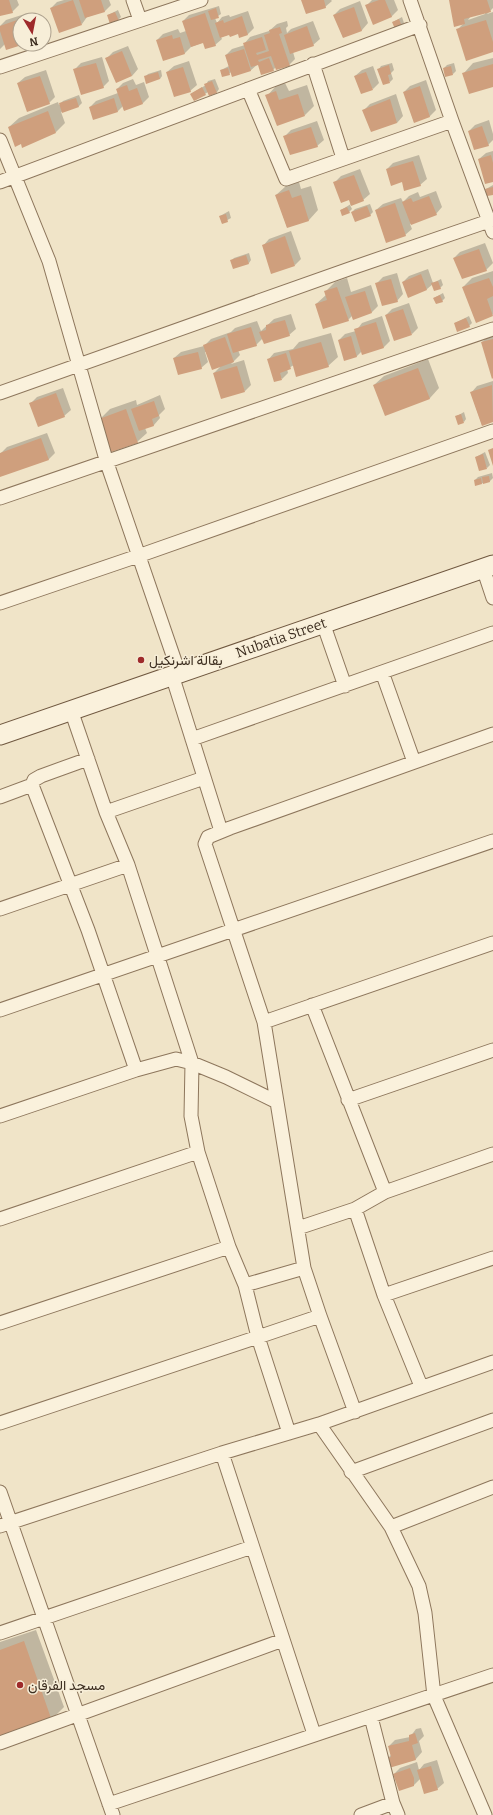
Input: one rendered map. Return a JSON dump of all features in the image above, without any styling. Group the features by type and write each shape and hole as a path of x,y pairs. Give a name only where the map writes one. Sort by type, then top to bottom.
{"street":[{"path":"132,0 140,20"},
{"path":"0,67 201,0"},
{"path":"0,393 349,269 491,227 410,0"},
{"path":"0,182 313,64 420,26"},
{"path":"313,64 344,158"},
{"path":"248,89 286,179 452,121"},
{"path":"0,140 49,261 107,463 176,674 192,739 221,831"},
{"path":"0,498 107,463 493,329"},
{"path":"0,603 493,431"},
{"path":"488,567 493,598"},
{"name":"Nubatia Street","path":"0,735 488,567"},
{"path":"323,623 345,686"},
{"path":"192,739 493,633"},
{"path":"382,672 414,762"},
{"path":"71,710 106,812 128,865 159,957 192,1063 191,1116 198,1152 229,1247 245,1285 258,1337 289,1433"},
{"path":"355,1412 304,1268 264,1022 205,844 208,837 221,831 493,734"},
{"path":"0,797 32,785 34,780 41,776 88,759"},
{"path":"106,812 204,778"},
{"path":"32,785 71,885 136,1070"},
{"path":"0,1010 103,974 235,931 493,841"},
{"path":"0,909 128,865"},
{"path":"264,1022 493,943"},
{"path":"312,1005 385,1192"},
{"path":"348,1100 493,1050"},
{"path":"0,1116 136,1070 176,1059 192,1063 253,1089 277,1102"},
{"path":"0,1219 198,1152"},
{"path":"298,1228 355,1209 385,1192 493,1154"},
{"path":"355,1209 384,1295 421,1386"},
{"path":"0,1323 229,1247"},
{"path":"384,1295 493,1258"},
{"path":"245,1285 304,1268"},
{"path":"0,1423 320,1316"},
{"path":"5,1524 222,1453 319,1424 355,1412 421,1386 493,1362"},
{"path":"351,1472 493,1420"},
{"path":"319,1424 390,1527 419,1586 423,1601 434,1696 485,1815"},
{"path":"222,1453 314,1734"},
{"path":"390,1527 493,1487"},
{"path":"0,1492 5,1524 44,1618 79,1714 111,1810 314,1734 371,1717 493,1675"},
{"path":"0,1633 252,1547"},
{"path":"0,1743 283,1640"},
{"path":"361,1815 395,1809 371,1717"}],"building":[{"path":"0,0 9,0 12,13 0,16"},
{"path":"73,0 82,25 59,33 50,8"},
{"path":"79,0 101,0 105,12 85,18"},
{"path":"301,0 324,0 326,8 306,14"},
{"path":"379,0 385,0 392,17 373,25 365,5"},
{"path":"449,0 487,0 491,12 464,19 465,24 454,27"},
{"path":"354,7 362,31 343,38 333,15"},
{"path":"216,8 219,18 211,20 208,11"},
{"path":"115,12 119,21 110,24 107,15"},
{"path":"205,13 216,46 205,49 203,43 191,47 182,21"},
{"path":"242,16 248,35 239,38 238,34 220,38 215,23 223,20 224,23"},
{"path":"399,19 402,27 395,29 392,22"},
{"path":"486,20 493,42 493,52 466,61 456,29"},
{"path":"12,22 12,48 6,50 0,31 0,26"},
{"path":"307,26 314,46 290,54 284,35"},
{"path":"280,27 282,33 279,34 290,66 276,70 271,56 258,60 259,62 269,58 274,71 261,75 258,65 251,67 243,43 262,37 266,50 256,53 257,55 269,51 264,35 270,33 269,30"},
{"path":"172,35 173,39 180,37 185,54 163,61 156,40"},
{"path":"244,49 251,71 232,77 225,55"},
{"path":"122,51 132,76 116,83 105,58"},
{"path":"96,63 104,88 81,95 73,69"},
{"path":"493,64 493,87 469,94 462,73"},
{"path":"389,65 391,74 388,75 390,83 383,85 377,69"},
{"path":"451,66 453,75 445,77 443,68"},
{"path":"183,67 191,92 174,97 166,72"},
{"path":"228,68 230,75 222,77 220,70"},
{"path":"158,72 160,79 146,84 144,76"},
{"path":"366,72 373,90 361,94 354,76"},
{"path":"40,76 50,104 27,112 17,83"},
{"path":"212,81 217,93 209,96 204,84"},
{"path":"127,85 129,91 137,88 143,104 124,111 116,89"},
{"path":"420,86 430,117 414,123 403,92"},
{"path":"202,87 206,95 194,101 190,94"},
{"path":"276,91 279,100 298,94 305,116 277,126 265,95"},
{"path":"76,98 79,107 62,113 59,103"},
{"path":"114,98 118,112 93,120 89,107"},
{"path":"390,99 397,123 371,132 362,110"},
{"path":"48,111 56,133 22,148 21,144 15,147 8,127"},
{"path":"482,126 489,146 474,150 468,131"},
{"path":"311,127 318,147 290,155 283,136"},
{"path":"491,155 493,163 493,182 485,184 478,159"},
{"path":"413,161 421,186 404,191 402,182 391,186 386,169"},
{"path":"354,175 364,201 351,206 349,200 341,203 333,182"},
{"path":"493,187 493,195 487,196 485,189"},
{"path":"289,190 292,198 301,195 309,221 287,228 275,195"},
{"path":"429,196 437,215 411,225 402,202 411,198 413,202"},
{"path":"395,203 406,236 386,243 375,210"},
{"path":"367,206 371,216 355,222 351,212"},
{"path":"347,207 350,213 342,216 340,210"},
{"path":"226,214 228,222 222,224 219,216"},
{"path":"285,236 295,266 271,274 262,245"},
{"path":"479,249 487,271 462,279 453,258"},
{"path":"246,255 249,264 233,269 230,260"},
{"path":"421,274 427,290 408,298 402,282"},
{"path":"489,278 493,287 493,296 487,299 493,316 476,323 462,287"},
{"path":"391,279 398,302 382,306 375,283"},
{"path":"438,281 441,289 434,291 431,283"},
{"path":"337,287 349,321 323,329 315,304 327,300 324,291"},
{"path":"365,291 372,313 353,320 345,297"},
{"path":"440,295 443,302 436,304 433,298"},
{"path":"403,309 412,335 394,341 385,315"},
{"path":"466,318 470,327 457,332 454,323"},
{"path":"285,320 290,336 264,344 259,332 266,330 266,325"},
{"path":"376,322 384,348 362,355 354,329"},
{"path":"251,327 257,346 233,353 227,334"},
{"path":"351,336 357,357 344,361 338,340"},
{"path":"225,337 234,362 212,370 203,345"},
{"path":"493,339 493,378 492,379 481,342"},
{"path":"321,342 329,367 296,377 289,351"},
{"path":"198,352 202,369 178,375 173,358"},
{"path":"286,353 291,369 280,373 282,380 274,382 267,359"},
{"path":"237,366 245,392 221,399 213,373"},
{"path":"418,368 430,399 385,416 373,385"},
{"path":"492,385 493,422 482,426 470,392"},
{"path":"56,393 65,417 38,427 29,403"},
{"path":"154,401 159,416 152,419 154,426 139,431 131,409"},
{"path":"126,409 138,443 111,452 99,419"},
{"path":"461,414 464,423 458,425 455,416"},
{"path":"41,438 49,460 0,477 0,453"},
{"path":"493,448 493,466 488,450"},
{"path":"483,454 487,469 479,471 475,457"},
{"path":"489,476 490,482 483,484 482,477"},
{"path":"481,478 482,484 475,486 474,480"},
{"name":"مسجد الفرقان","path":"24,1641 52,1721 0,1739 0,1650"},
{"path":"415,1733 418,1743 412,1745 416,1760 389,1768 387,1758 391,1757 388,1746 409,1741 409,1735"},
{"path":"431,1766 438,1790 424,1794 417,1770"},
{"path":"410,1768 414,1778 414,1786 399,1791 393,1774"}],"place":[{"name":"بقالة اشرنكيل","path":"141,660"},
{"name":"مسجد الفرقان","path":"20,1685"}]}
